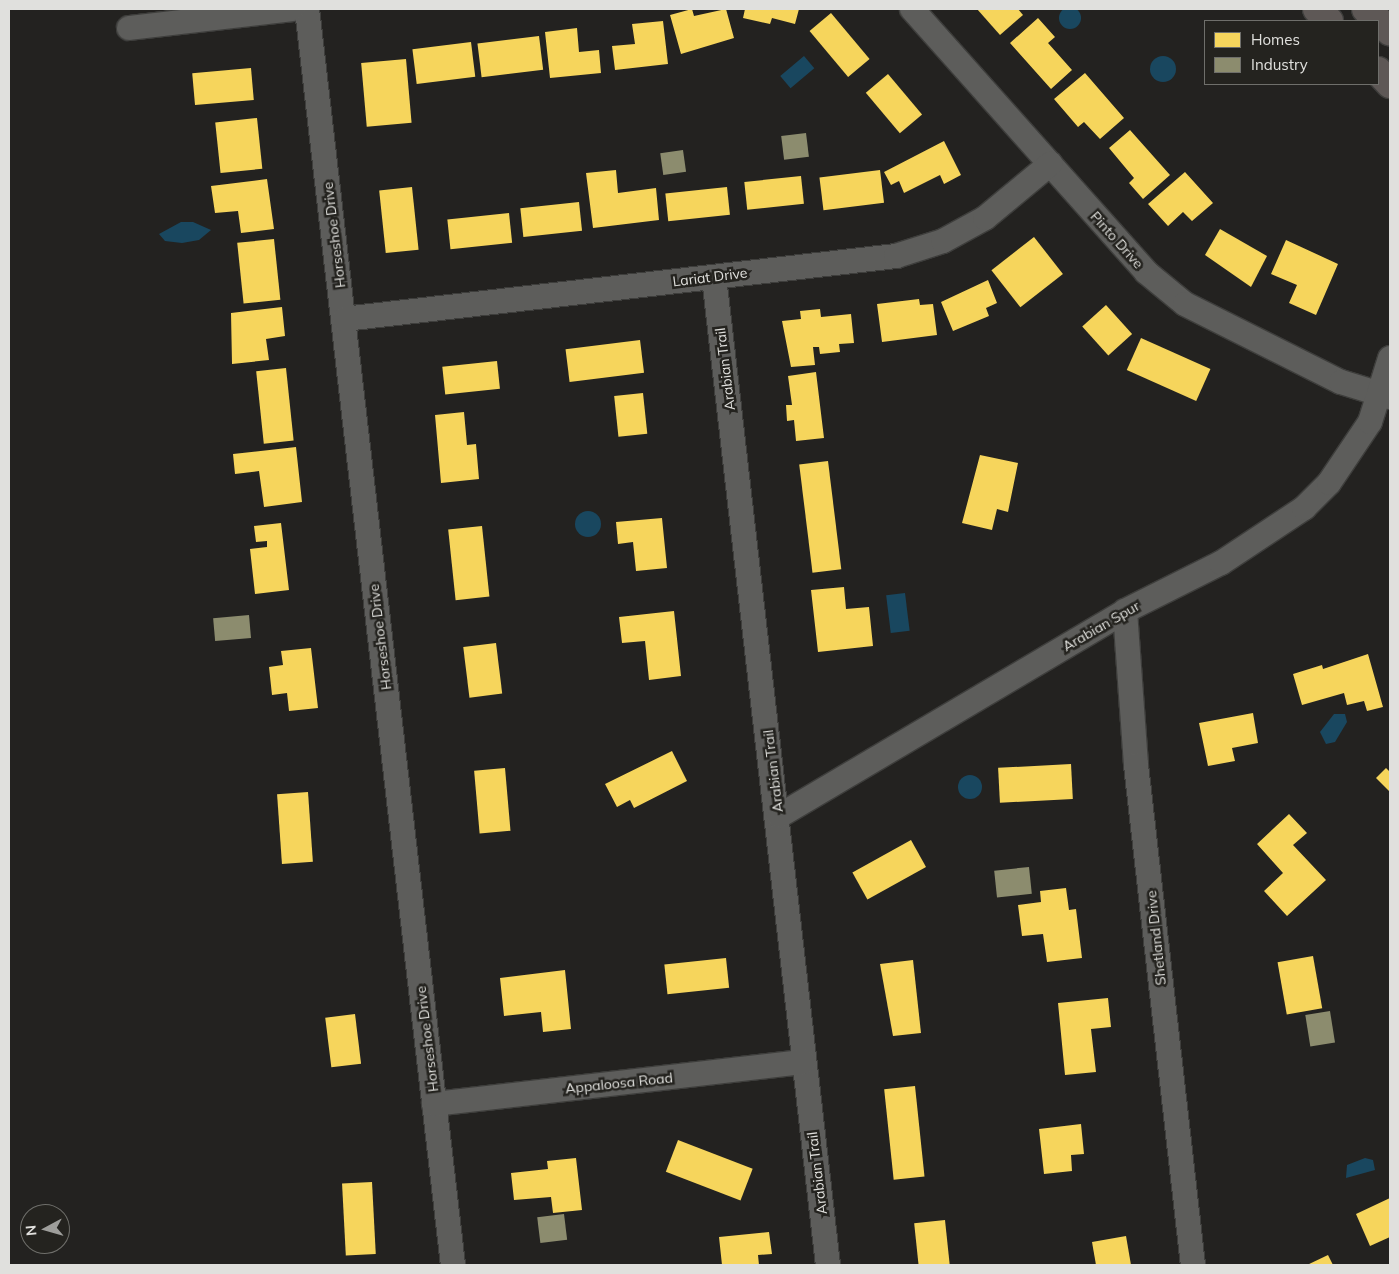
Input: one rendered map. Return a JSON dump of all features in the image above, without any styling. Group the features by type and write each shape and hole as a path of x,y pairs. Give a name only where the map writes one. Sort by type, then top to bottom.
{"highway":[{"path":"1316,9 1328,20"},
{"path":"1366,9 1377,20"},
{"path":"1379,21 1390,32"},
{"path":"1379,72 1390,84"}],"street":[{"path":"129,28 292,9"},
{"name":"Horseshoe Drive","path":"307,9 453,1265"},
{"name":"Pinto Drive","path":"912,9 1146,272 1185,304 1342,382 1385,395"},
{"name":"Lariat Drive","path":"344,319 896,256 943,241 985,218 1050,164"},
{"name":"Arabian Trail","path":"714,277 779,816 804,1062 828,1265"},
{"name":"Arabian Spur","path":"779,816 1125,611 1221,563 1304,508 1348,457 1385,395 1390,358"},
{"name":"Shetland Drive","path":"1125,611 1136,765 1194,1265"},
{"name":"Appaloosa Road","path":"434,1104 804,1062"}],"water":[{"path":"1070,7 1078,10 1081,18 1078,26 1070,29 1062,26 1059,18 1062,10"},
{"path":"804,56 814,68 791,88 780,76"},
{"path":"1163,56 1172,60 1176,69 1172,78 1163,82 1154,78 1150,69 1154,60"},
{"path":"181,222 193,222 211,230 199,240 182,243 165,241 159,234"},
{"path":"588,511 597,515 601,524 597,533 588,537 579,533 575,524 579,515"},
{"path":"905,593 910,631 891,633 886,595"},
{"path":"1334,714 1345,714 1347,722 1335,742 1326,744 1320,732"},
{"path":"970,775 978,779 982,787 978,795 970,799 962,795 958,787 962,779"},
{"path":"1365,1158 1373,1160 1375,1170 1346,1178 1347,1165"}],"building: Homes":[{"path":"692,9 694,16 726,9 734,38 681,54 670,15"},
{"path":"745,9 799,9 795,24 772,18 770,24 743,18"},
{"path":"977,9 1018,9 1023,15 1000,35"},
{"path":"831,13 870,59 848,77 810,31"},
{"path":"1038,18 1055,37 1048,43 1072,70 1051,89 1010,43"},
{"path":"663,21 668,64 615,70 612,46 635,44 632,24"},
{"path":"577,28 579,52 599,50 601,73 550,78 545,32"},
{"path":"539,36 543,70 482,77 477,44"},
{"path":"471,42 475,77 417,84 412,49"},
{"path":"406,59 412,123 367,127 361,63"},
{"path":"251,68 254,100 195,105 192,73"},
{"path":"1085,73 1124,118 1100,139 1084,122 1078,127 1054,99"},
{"path":"888,74 922,115 900,133 866,93"},
{"path":"257,118 262,169 221,173 215,122"},
{"path":"1130,130 1170,175 1143,199 1129,183 1134,178 1109,148"},
{"path":"944,141 961,175 944,184 940,175 904,193 899,181 891,185 884,172"},
{"path":"616,170 618,193 656,188 659,220 593,228 586,173"},
{"path":"880,170 884,203 823,210 819,177"},
{"path":"1185,172 1213,203 1192,221 1183,212 1168,226 1148,204"},
{"path":"801,176 804,204 747,210 744,182"},
{"path":"267,179 274,229 241,233 238,211 215,213 211,186"},
{"path":"412,187 419,250 386,253 379,190"},
{"path":"727,187 730,215 668,221 665,193"},
{"path":"579,202 582,231 523,237 520,208"},
{"path":"509,213 512,243 450,249 447,219"},
{"path":"1220,229 1267,256 1251,287 1205,255"},
{"path":"1034,237 1063,274 1020,307 991,270"},
{"path":"274,239 280,300 244,304 237,243"},
{"path":"1286,240 1338,264 1316,315 1289,303 1297,285 1271,274"},
{"path":"988,280 997,303 986,308 989,316 953,331 941,302"},
{"path":"919,299 920,305 933,304 937,335 882,342 877,304"},
{"path":"1106,305 1132,334 1108,355 1082,326"},
{"path":"282,307 285,336 266,339 269,360 232,364 231,313"},
{"path":"820,309 821,317 851,314 854,343 839,344 840,352 820,354 819,347 813,347 815,365 791,367 782,321 801,319 800,311"},
{"path":"1141,338 1210,369 1196,401 1127,370"},
{"path":"640,340 644,373 570,382 566,349"},
{"path":"497,361 500,389 445,395 442,367"},
{"path":"286,368 294,441 264,444 256,371"},
{"path":"816,372 824,438 796,441 794,420 787,421 786,405 792,405 788,376"},
{"path":"643,393 647,434 618,437 614,396"},
{"path":"464,412 467,445 476,444 479,479 441,483 435,415"},
{"path":"296,447 302,502 264,507 259,471 235,474 233,454"},
{"path":"980,455 1018,463 1008,512 997,509 992,530 962,523"},
{"path":"828,461 841,569 812,573 799,465"},
{"path":"662,518 667,568 636,571 633,542 618,544 616,522"},
{"path":"281,523 289,590 255,594 250,549 267,547 267,541 256,542 254,526"},
{"path":"482,526 489,597 456,600 448,530"},
{"path":"844,587 846,609 869,607 873,646 818,652 811,590"},
{"path":"674,611 681,676 649,680 645,641 622,643 619,617"},
{"path":"496,643 502,694 469,698 463,647"},
{"path":"311,648 318,708 289,711 287,693 272,695 269,667 283,665 281,651"},
{"path":"1368,654 1383,707 1367,711 1364,701 1347,705 1344,693 1302,705 1293,674 1322,665 1323,669"},
{"path":"1253,713 1258,743 1232,748 1235,761 1208,766 1199,723"},
{"path":"672,751 687,781 634,808 630,800 617,807 605,784"},
{"path":"1071,764 1073,799 1000,803 998,768"},
{"path":"505,768 510,831 480,833 474,771"},
{"path":"1386,768 1390,772 1389,791 1376,778"},
{"path":"308,792 313,862 282,864 277,794"},
{"path":"1289,814 1307,833 1293,845 1326,880 1287,916 1264,891 1283,873 1257,844"},
{"path":"911,840 926,867 867,900 852,872"},
{"path":"1066,888 1069,910 1076,909 1082,958 1047,962 1043,934 1022,936 1018,905 1041,902 1040,891"},
{"path":"1313,956 1322,1008 1287,1014 1278,962"},
{"path":"726,958 729,988 667,994 664,964"},
{"path":"913,960 921,1033 893,1036 880,964"},
{"path":"565,970 571,1029 543,1032 541,1012 504,1016 500,978"},
{"path":"1108,998 1111,1027 1091,1029 1096,1072 1065,1075 1058,1003"},
{"path":"355,1014 361,1064 331,1067 325,1018"},
{"path":"915,1086 925,1177 894,1180 884,1089"},
{"path":"1081,1124 1084,1154 1071,1155 1072,1171 1044,1174 1039,1129"},
{"path":"678,1140 753,1169 741,1200 666,1172"},
{"path":"576,1158 582,1210 553,1213 551,1197 514,1200 511,1173 548,1169 547,1161"},
{"path":"372,1182 376,1254 346,1255 342,1184"},
{"path":"1390,1198 1390,1237 1370,1246 1356,1214"},
{"path":"945,1220 950,1265 919,1265 914,1223"},
{"path":"769,1232 772,1254 758,1255 759,1265 722,1265 719,1237"},
{"path":"1126,1236 1131,1265 1096,1265 1092,1242"},
{"path":"1328,1255 1333,1265 1307,1265"}],"building: Industry":[{"path":"806,133 809,157 784,160 781,136"},
{"path":"683,150 686,172 663,175 660,153"},
{"path":"249,615 251,638 215,641 213,618"},
{"path":"1029,867 1032,894 997,898 994,871"},
{"path":"1330,1011 1335,1043 1310,1047 1305,1015"},
{"path":"564,1214 567,1240 540,1243 537,1217"}]}
